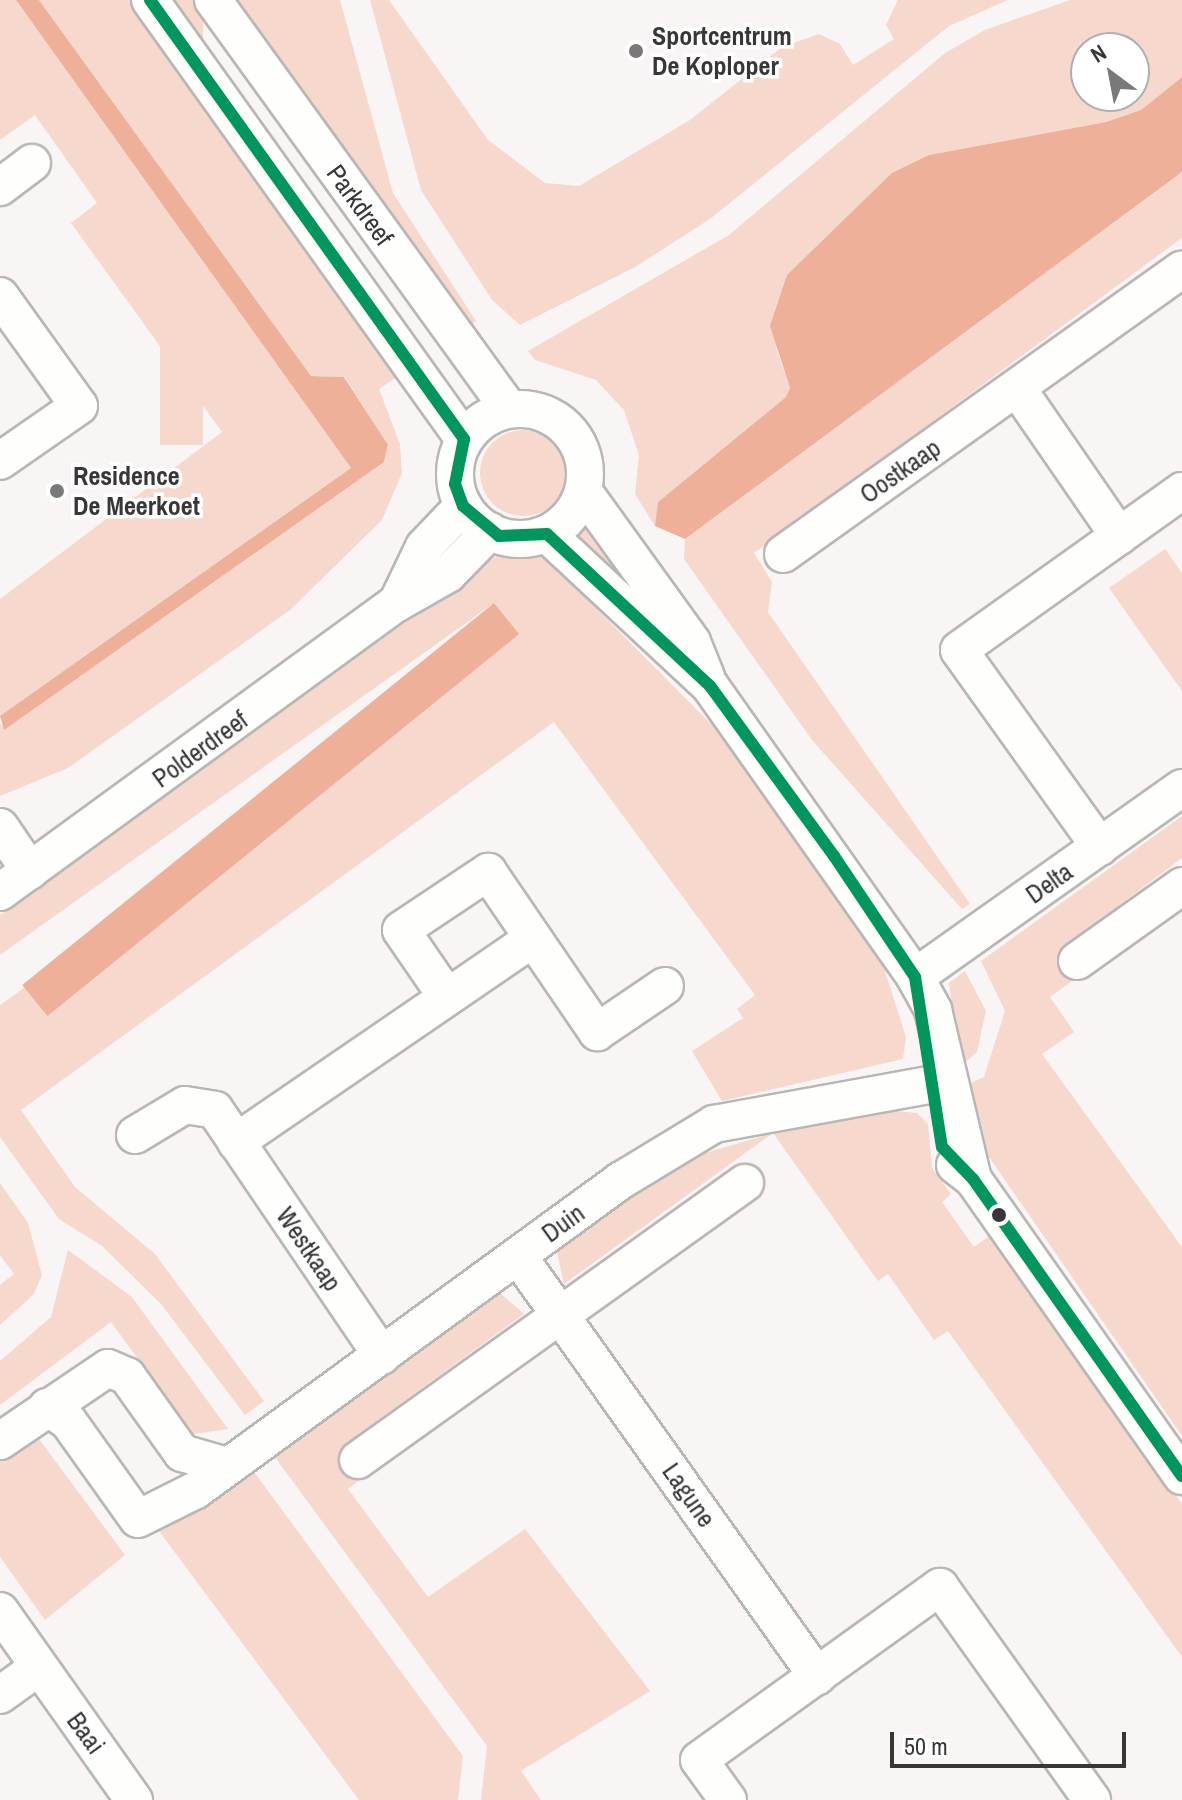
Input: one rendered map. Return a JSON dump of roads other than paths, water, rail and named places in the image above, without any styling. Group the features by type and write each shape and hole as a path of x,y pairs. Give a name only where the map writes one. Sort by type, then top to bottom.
{"street":[{"name":"Parkdreef","path":"150,0 464,439"},
{"name":"Parkdreef","path":"213,0 509,409"},
{"path":"0,187 32,163"},
{"name":"Oostkaap","path":"783,554 1182,269"},
{"path":"0,296 79,406 0,461"},
{"path":"1017,388 1119,536"},
{"path":"509,409 552,416 569,429 586,470 584,492 547,534 523,539 490,531 463,506 455,484 464,439 483,419 509,409"},
{"path":"1100,847 959,650 1182,491"},
{"path":"584,492 692,642 710,686"},
{"name":"Polderdreef","path":"397,603 424,547 463,506"},
{"name":"Polderdreef","path":"0,892 397,603 448,574 490,531"},
{"path":"547,534 710,686 915,977 933,1010 936,1084 973,1179 1182,1476"},
{"name":"Delta","path":"915,977 1182,788"},
{"path":"0,827 30,871"},
{"path":"447,997 401,930 488,872 597,1032 665,986"},
{"path":"1077,961 1182,886"},
{"path":"236,1142 533,939"},
{"name":"Duin","path":"47,1407 68,1421 138,1519 227,1466 518,1256 714,1124 936,1084"},
{"name":"Westkaap","path":"135,1135 185,1105 215,1110 382,1356"},
{"path":"358,1460 745,1183"},
{"name":"Lagune","path":"518,1256 817,1676"},
{"path":"0,1441 108,1368 127,1376 182,1453 227,1466"},
{"path":"728,1800 699,1760 940,1587 1092,1800"},
{"name":"Baai","path":"0,1611 134,1800"},
{"path":"0,1695 39,1667"}],"place":[{"name":"Sportcentrum De Koploper","path":"636,51"},
{"name":"Residence De Meerkoet","path":"57,491"}]}
